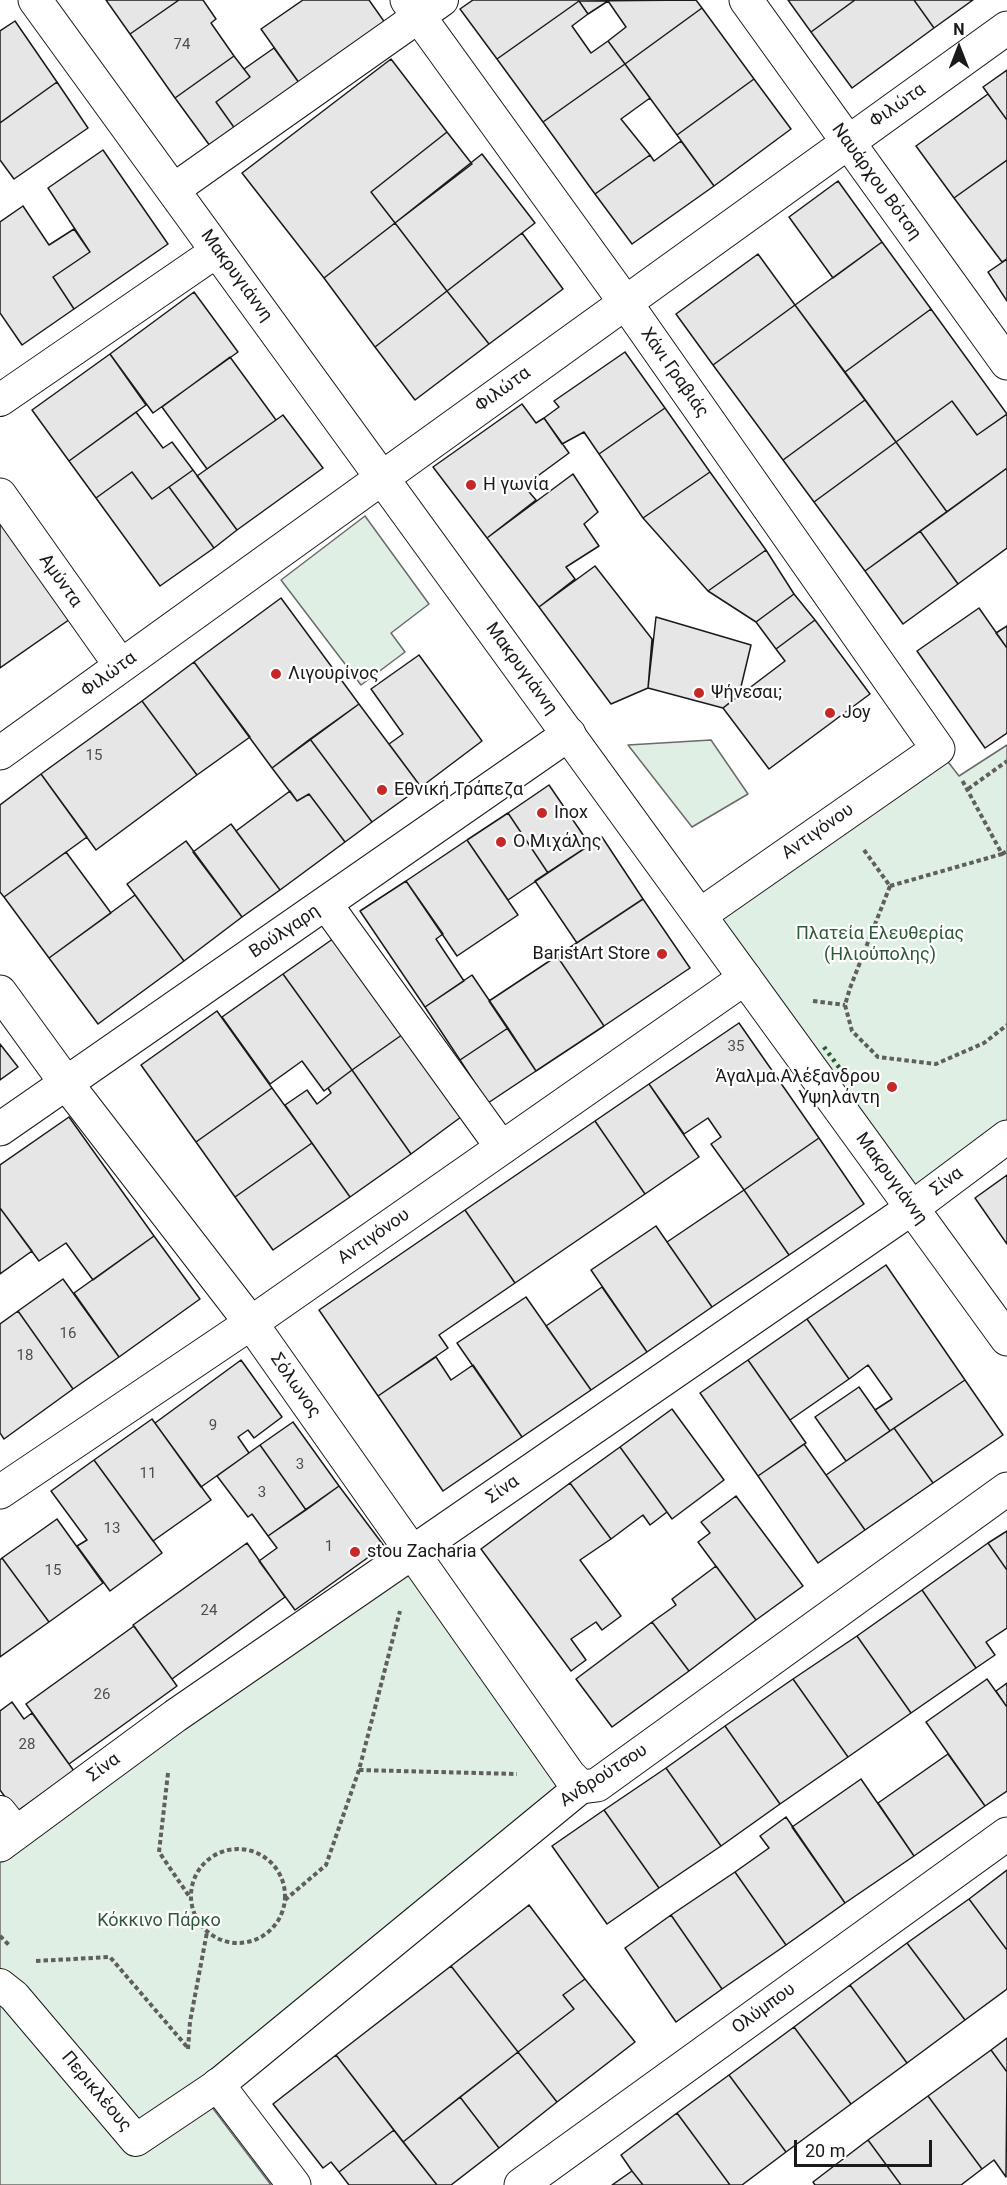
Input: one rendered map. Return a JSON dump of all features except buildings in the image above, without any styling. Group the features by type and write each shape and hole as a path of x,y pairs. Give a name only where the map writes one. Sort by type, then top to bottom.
{"street":[{"name":"Μακρυγιάννη","path":"35,0 1007,1339"},
{"name":"Ναυάρχου Βότση","path":"746,0 1007,363"},
{"path":"173,190 422,5"},
{"name":"Χάνι Γραβιάς","path":"422,5 625,302 938,749"},
{"name":"Φιλώτα","path":"0,753 1007,28"},
{"path":"0,400 217,251"},
{"name":"Αμύντα","path":"0,495 121,666"},
{"name":"Βούλγαρη","path":"0,1129 568,735"},
{"name":"Αντιγόνου","path":"700,915 938,749"},
{"path":"326,904 502,1148"},
{"name":"Αντιγόνου","path":"0,1492 251,1323 745,978"},
{"name":"Σόλωνος","path":"0,992 66,1083 251,1323 575,1781"},
{"name":"Σίνα","path":"5,1830 175,1716 912,1208 1007,1137"},
{"name":"Ανδρούτσου","path":"218,2085 575,1781 597,1785 1007,1489"},
{"name":"Ολύμπου","path":"521,2185 1007,1834"},
{"name":"Περικλέους","path":"0,1985 14,1996 136,2140 218,2085"},
{"path":"218,2085 294,2185"}],"path":[{"path":"938,749 968,789 1002,854"},
{"path":"968,789 1007,761"},
{"path":"1007,851 890,886 849,988 845,1005 852,1030 878,1057 936,1064 984,1043 1007,1025"},
{"path":"285,1900 326,1866 359,1770 413,1552"},
{"path":"175,1716 159,1852 191,1899"},
{"path":"359,1770 575,1781"},
{"path":"238,1849 254,1852 278,1870 284,1885 285,1900 282,1915 273,1928 261,1938 245,1942 232,1942 207,1932 194,1912 191,1899 193,1885 199,1871 210,1859 238,1849"},
{"path":"188,2049 207,1932"},
{"path":"0,1936 17,1953"},
{"path":"25,1962 110,1957 218,2085"}],"green space":[{"path":"365,516 429,604 391,633 405,652 361,685 281,580"},
{"path":"711,740 748,794 692,827 628,745"},
{"name":"Πλατεία Ελευθερίας (Ηλιούπολης)","path":"1007,745 1007,1137 912,1208 700,915 938,749 959,776"},
{"name":"Κόκκινο Πάρκο","path":"413,1552 581,1787 199,2090 271,2185 0,2185 0,1845"}],"hedge":[{"path":"824,1047 855,1089"}],"place":[{"name":"Η γωνία","path":"471,485"},
{"name":"Λιγουρίνος","path":"276,674"},
{"name":"Ψήνεσαι;","path":"699,693"},
{"name":"Joy","path":"830,713"},
{"name":"Εθνική Τράπεζα","path":"382,790"},
{"name":"Inox","path":"542,813"},
{"name":"Ο Μιχάλης","path":"501,842"},
{"name":"BaristArt Store","path":"662,954"},
{"name":"Άγαλμα Αλέξανδρου Υψηλάντη","path":"892,1087"},
{"name":"stou Zacharia","path":"355,1552"}]}
